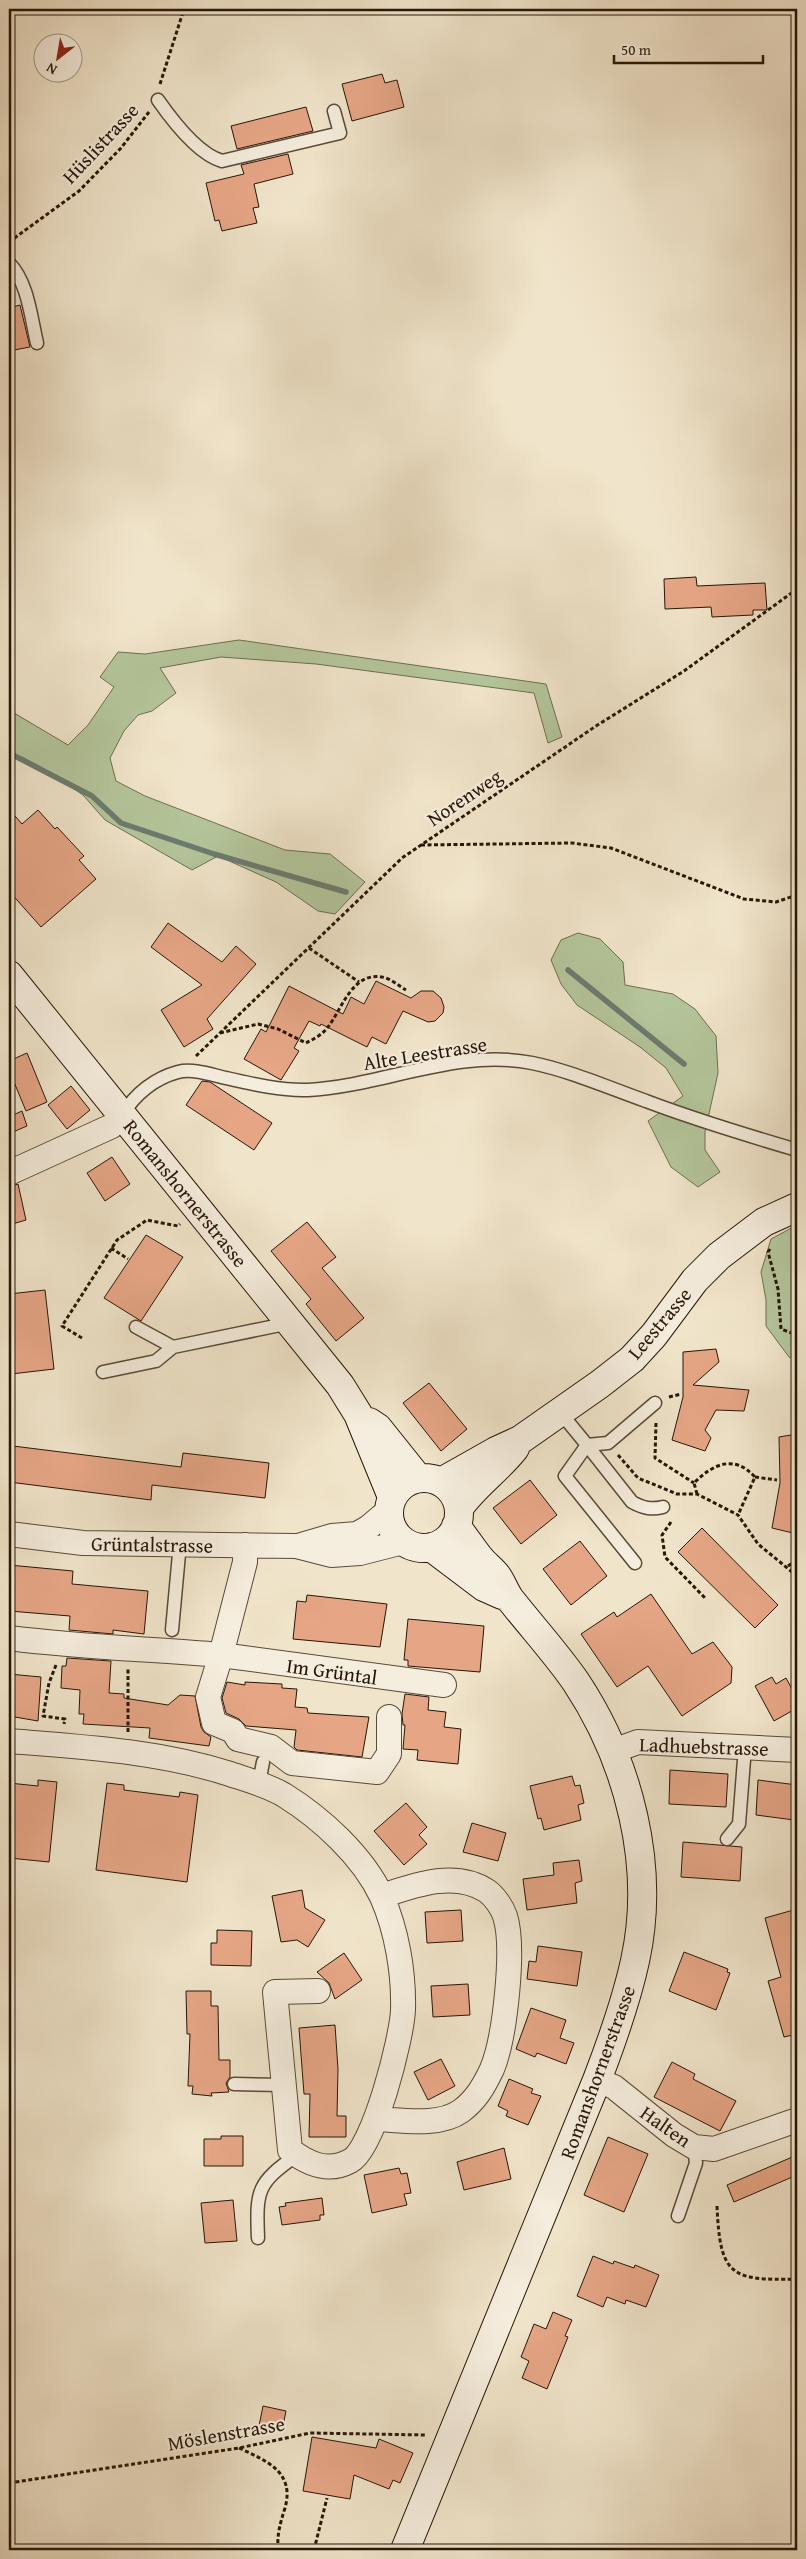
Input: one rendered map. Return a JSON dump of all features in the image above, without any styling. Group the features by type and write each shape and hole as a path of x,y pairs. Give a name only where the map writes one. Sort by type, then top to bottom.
{"main road":[{"name":"Romanshornerstrasse","path":"9,975 340,1385 358,1414 390,1504"},
{"name":"Leestrasse","path":"430,1480 520,1440 632,1359 671,1315 695,1280 719,1256 764,1222 797,1206"},
{"name":"Romanshornerstrasse","path":"358,1414 378,1428 430,1480"},
{"name":"Leestrasse","path":"458,1517 471,1491 505,1461 520,1440"},
{"path":"430,1480 453,1493 458,1517 446,1540 431,1547 412,1546 403,1542 392,1528 390,1504 399,1488 430,1480"},
{"name":"Romanshornerstrasse","path":"405,2550 598,2080 620,2020 636,1960 641,1919 639,1858 634,1819 612,1751 593,1710 576,1682 544,1638 510,1599 497,1576 479,1557 458,1517"},
{"name":"Romanshornerstrasse","path":"431,1547 484,1587 510,1599"}],"street":[{"path":"9,1173 112,1126 123,1114"},
{"name":"Grüntalstrasse","path":"296,1546 332,1536 357,1534 369,1527 390,1504"},
{"name":"Grüntalstrasse","path":"9,1534 83,1543 296,1546 331,1555 348,1555 403,1542"},
{"path":"245,1545 245,1562 208,1697 214,1723 233,1731 238,1739 271,1746 292,1763 377,1772 389,1754 389,1717"},
{"name":"Im Grüntal","path":"9,1638 56,1644 128,1647 221,1655 385,1684 444,1685"},
{"path":"9,1741 128,1750 210,1768 261,1772 290,1800 335,1834 356,1858 382,1896 398,1950 403,1982 403,2012 395,2060 376,2119 352,2160 336,2166 319,2167 290,2150 275,1992 318,1992"},
{"name":"Ladhuebstrasse","path":"612,1751 638,1742 797,1750"},
{"path":"376,2119 427,2120 444,2118 460,2112 479,2095 492,2067 500,2039 507,1982 509,1938 504,1915 495,1899 489,1892 475,1885 460,1881 422,1883 382,1896"},
{"name":"Halten","path":"598,2080 614,2087 674,2135 694,2147 714,2149 797,2120"}],"lane":[{"path":"158,100 172,119 208,155 222,160 340,133 334,111"},
{"path":"9,263 15,270 24,292 37,343"},
{"name":"Alte Leestrasse","path":"123,1114 130,1102 150,1084 180,1071 206,1073 265,1086 307,1090 350,1085 471,1061 532,1063 569,1073 718,1127 797,1150"},
{"path":"103,1372 156,1361 173,1346 290,1323"},
{"path":"136,1327 173,1346"},
{"path":"635,1563 565,1476 587,1445 608,1443 656,1404"},
{"path":"560,1412 632,1502 653,1509 663,1506"},
{"path":"172,1630 180,1543"},
{"path":"727,1839 739,1824 745,1747"},
{"path":"234,2084 283,2085"},
{"path":"678,2216 696,2163 694,2147"},
{"path":"258,2238 257,2208 264,2181 297,2155"}],"path":[{"name":"Hüslistrasse","path":"9,242 79,191 121,148 158,100 160,77 184,9"},
{"name":"Norenweg","path":"180,1071 290,963 309,948 402,858 588,732 684,671 797,589"},
{"path":"420,845 582,844 611,848 744,899 776,902 797,895"},
{"path":"309,948 359,982"},
{"path":"219,1033 258,1024 278,1029 306,1043 327,1029 349,992 359,982 368,977 383,977 406,990"},
{"path":"82,1338 62,1326 117,1240 147,1220 178,1226 182,1222"},
{"path":"771,1246 768,1252 778,1290 781,1329 797,1335"},
{"path":"111,1248 128,1259"},
{"path":"656,1404 666,1397 681,1394"},
{"path":"656,1421 655,1458 694,1483 697,1494"},
{"path":"608,1443 638,1478 677,1494 697,1494 738,1515 758,1544 780,1563 788,1566 797,1576"},
{"path":"694,1483 708,1469 726,1463 746,1468 754,1477 777,1480"},
{"path":"738,1515 754,1477"},
{"path":"677,1494 678,1502"},
{"path":"673,1519 662,1535 665,1557 706,1599"},
{"path":"788,1566 797,1560"},
{"path":"797,1629 795,1640 797,1640"},
{"path":"56,1644 57,1663 49,1683 43,1716 65,1719 62,1745"},
{"path":"128,1647 128,1750"},
{"path":"717,2206 718,2243 725,2262 739,2274 758,2280 797,2279"},
{"name":"Möslenstrasse","path":"9,2483 239,2448 310,2434 435,2435 449,2441"},
{"path":"239,2448 275,2468 286,2480 288,2491 277,2535 278,2550"},
{"path":"314,2550 327,2498"}],"green space":[{"path":"239,640 546,684 562,737 548,743 534,693 316,664 221,657 160,668 176,693 152,711 138,715 124,731 110,758 116,781 145,796 285,850 330,854 365,882 335,914 318,911 276,882 218,856 192,870 105,820 83,795 48,771 22,757 9,756 9,710 68,745 88,725 114,687 100,677 118,652 145,654"},
{"path":"578,933 600,939 623,962 625,985 673,994 695,1009 716,1036 718,1073 705,1132 705,1150 720,1172 698,1187 671,1167 648,1121 683,1096 666,1068 640,1047 577,1005 561,984 551,960 561,940"},
{"path":"797,1225 797,1361 789,1357 766,1326 766,1300 761,1272 771,1239"}],"building":[{"path":"382,74 385,83 397,80 404,107 352,121 342,84"},
{"path":"306,107 313,131 237,149 231,126"},
{"path":"288,154 293,174 254,184 259,207 253,208 257,223 222,231 219,220 215,221 206,183 244,174 241,165"},
{"path":"20,305 30,347 9,351 9,308"},
{"path":"696,577 697,586 765,583 767,610 753,610 753,615 712,617 711,607 665,609 664,579"},
{"path":"9,809 22,824 38,810 84,856 79,860 96,879 41,927 9,891"},
{"path":"168,923 222,962 236,946 256,964 207,1019 213,1029 184,1047 161,1010 202,985 151,947"},
{"path":"376,981 411,998 421,991 433,991 441,998 444,1007 443,1013 435,1021 428,1022 403,1011 386,1044 372,1037 367,1047 321,1024 320,1026 309,1021 294,1048 299,1051 281,1080 244,1059 261,1029 266,1032 289,986 343,1014 351,997 364,1004"},
{"path":"27,1053 47,1102 26,1111 9,1070 9,1061"},
{"path":"202,1081 210,1082 272,1123 254,1150 186,1105"},
{"path":"71,1086 90,1110 67,1129 48,1105"},
{"path":"22,1111 27,1126 13,1132 9,1117"},
{"path":"112,1157 130,1184 105,1201 87,1173"},
{"path":"18,1184 26,1220 9,1225 9,1187"},
{"path":"307,1222 336,1257 322,1268 364,1318 336,1341 306,1304 311,1299 271,1251"},
{"path":"146,1235 183,1257 141,1321 104,1298"},
{"path":"45,1290 54,1369 11,1374 9,1294"},
{"path":"716,1349 719,1362 693,1385 749,1390 744,1411 716,1410 705,1430 711,1438 705,1451 672,1440 683,1397 683,1352"},
{"path":"429,1383 467,1429 441,1451 403,1403"},
{"path":"797,1434 797,1534 772,1528 780,1483 779,1437"},
{"path":"13,1446 181,1467 183,1453 269,1463 265,1498 152,1485 151,1500 9,1482"},
{"path":"530,1480 557,1515 521,1544 493,1508"},
{"path":"702,1528 778,1605 755,1628 678,1552"},
{"path":"580,1541 607,1576 571,1605 543,1569"},
{"path":"9,1565 73,1571 72,1584 148,1591 144,1634 113,1630 113,1634 69,1630 70,1616 9,1611"},
{"path":"651,1594 692,1654 713,1642 732,1667 731,1683 682,1716 648,1666 617,1687 581,1634 614,1612 617,1617"},
{"path":"307,1595 387,1604 380,1647 293,1639 297,1601 306,1602"},
{"path":"408,1619 484,1626 480,1672 408,1666 408,1660 404,1660"},
{"path":"67,1658 111,1661 109,1693 124,1694 124,1698 168,1705 180,1695 195,1696 201,1727 211,1737 209,1746 149,1738 150,1728 83,1724 84,1714 79,1714 80,1690 61,1688 62,1666 66,1666"},
{"path":"9,1674 41,1677 38,1721 9,1716"},
{"path":"772,1677 776,1684 786,1678 797,1698 797,1708 774,1721 755,1686"},
{"path":"227,1682 245,1685 245,1682 282,1684 282,1688 297,1689 295,1707 307,1708 308,1713 369,1717 362,1757 297,1750 294,1747 296,1730 246,1726 239,1719 226,1713 222,1698"},
{"path":"405,1694 429,1697 428,1710 446,1712 444,1727 461,1729 458,1764 417,1760 418,1750 403,1749 405,1725 403,1725 402,1714"},
{"path":"670,1770 728,1774 726,1807 669,1804"},
{"path":"572,1776 575,1786 580,1785 584,1803 578,1805 581,1820 544,1830 541,1818 538,1819 530,1786"},
{"path":"38,1780 57,1782 49,1862 9,1858 9,1783 38,1786"},
{"path":"758,1780 797,1785 794,1820 756,1815"},
{"path":"107,1783 124,1785 124,1790 179,1797 180,1792 198,1795 187,1882 96,1870"},
{"path":"406,1803 427,1827 419,1835 427,1844 404,1865 374,1831"},
{"path":"472,1823 506,1833 498,1861 463,1852"},
{"path":"683,1842 742,1847 740,1881 681,1877"},
{"path":"579,1860 582,1881 575,1883 577,1903 527,1910 523,1879 554,1875 553,1863"},
{"path":"302,1890 305,1908 325,1920 308,1947 297,1940 281,1942 272,1896"},
{"path":"797,1909 797,2034 784,2037 768,1981 781,1977 765,1918"},
{"path":"461,1910 463,1941 427,1943 425,1912"},
{"path":"217,1930 252,1931 251,1966 211,1965 211,1943 217,1943"},
{"path":"538,1946 582,1952 577,1986 527,1979 529,1961 536,1962"},
{"path":"684,1952 728,1969 727,1972 730,1973 716,2010 669,1991"},
{"path":"344,1953 362,1980 335,1999 329,1983 317,1972"},
{"path":"468,1984 470,2015 433,2017 431,1986"},
{"path":"186,1991 211,1991 211,2006 218,2006 219,2060 230,2060 230,2077 226,2083 229,2092 211,2093 212,2096 192,2094 193,2086 188,2086 190,2034 187,2034"},
{"path":"531,2008 566,2020 560,2038 574,2043 566,2064 537,2053 535,2057 516,2049"},
{"path":"335,2025 338,2069 337,2116 346,2116 346,2137 309,2137 310,2094 304,2094 299,2028"},
{"path":"441,2059 455,2086 428,2100 414,2072"},
{"path":"672,2062 695,2074 693,2079 736,2101 720,2131 654,2097"},
{"path":"509,2079 533,2089 531,2093 541,2096 528,2125 506,2116 508,2111 498,2106"},
{"path":"221,2136 243,2136 243,2166 204,2166 204,2139 221,2139"},
{"path":"608,2137 648,2154 624,2212 584,2195"},
{"path":"504,2148 511,2179 464,2190 457,2162"},
{"path":"797,2155 797,2175 734,2202 727,2185"},
{"path":"399,2168 401,2174 407,2173 411,2193 404,2194 407,2205 372,2213 364,2175"},
{"path":"322,2198 324,2215 320,2215 320,2220 282,2225 279,2207 286,2206 285,2203"},
{"path":"233,2200 237,2241 205,2243 201,2203"},
{"path":"593,2256 613,2264 614,2261 634,2268 635,2265 659,2275 646,2307 626,2300 625,2304 607,2297 603,2307 577,2296"},
{"path":"553,2312 572,2320 565,2336 568,2337 547,2389 522,2378 529,2361 521,2357 534,2324 546,2329"},
{"path":"263,2406 286,2411 282,2431 259,2426"},
{"path":"312,2437 376,2448 379,2439 413,2453 400,2483 393,2480 389,2489 354,2475 350,2499 303,2491"}],"waterway":[{"path":"9,753 92,796 121,823 214,854 346,892"},
{"path":"568,970 684,1064"}]}
